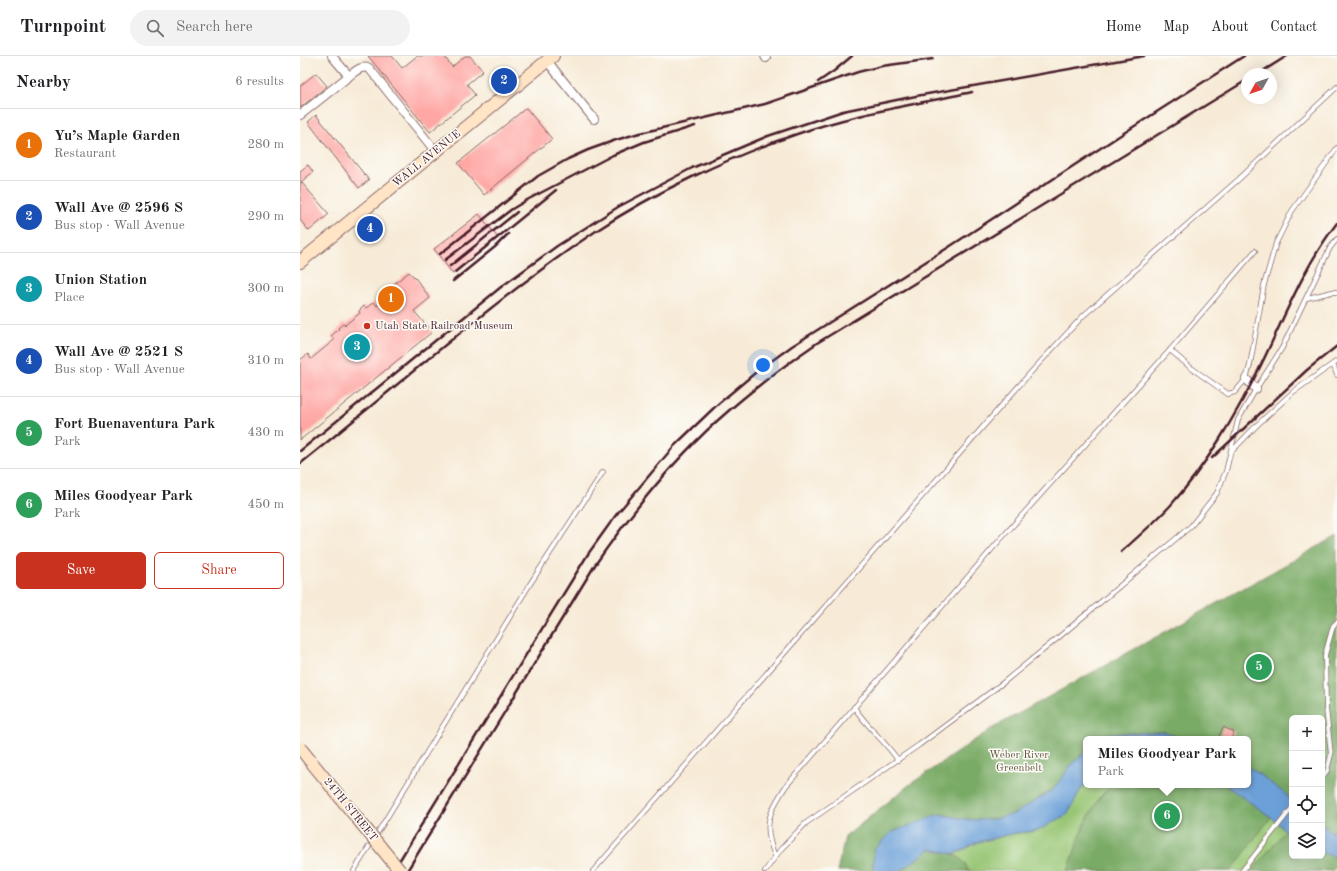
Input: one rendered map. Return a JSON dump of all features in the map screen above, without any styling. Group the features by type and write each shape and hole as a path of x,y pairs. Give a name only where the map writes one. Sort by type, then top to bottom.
{"main road":[{"name":"WALL AVENUE","path":"300,262 550,58"},
{"name":"24TH STREET","path":"300,748 400,871"}],"street":[{"path":"332,56 349,76"},
{"path":"550,58 594,119"},
{"path":"300,115 359,68 369,68 436,152"},
{"path":"1246,379 1256,389"}],"lane":[{"path":"593,871 1032,371 1083,316 1239,179 1337,88"},
{"path":"1170,350 1190,367 1228,394 1236,392 1246,379 1250,365 1264,285 1276,243 1292,211 1337,148"},
{"path":"765,871 775,856 806,822 898,760 1004,682 1191,526 1217,493 1226,471 1238,420 1282,348 1330,248 1337,238"},
{"path":"775,856 769,842 767,826 773,806 786,786 999,541 1170,350 1255,251"},
{"path":"1307,298 1337,292"},
{"path":"1231,452 1257,425 1293,392 1335,363 1337,375"},
{"path":"354,871 530,584 603,472"},
{"path":"1325,773 1331,755 1326,708 1325,656 1333,626 1337,622"},
{"path":"854,707 860,717 891,750 898,760"},
{"path":"1242,871 1289,811"}],"green space":[{"name":"Weber River Greenbelt","path":"1337,536 1337,828 1332,832 1325,827 1325,715 1289,715 1289,797 1251,768 1251,736 1175,736 1165,732 1083,736 1083,754 1072,764 1053,790 1014,814 994,819 979,820 964,819 940,814 890,833 874,850 873,871 837,871 845,837 909,785 991,729"},
{"path":"1083,786 1083,788 1229,788 1271,817 1289,834 1289,859 1325,859 1325,854 1337,857 1337,861 1333,871 900,871 930,849 955,854 978,842 1016,833 1037,831 1068,814"},
{"path":"1109,788 1229,788 1271,817 1231,871 1068,871 1083,827 1099,798"},
{"path":"1285,831 1289,834 1289,859 1325,859 1325,854 1337,857 1337,867 1323,871 1252,871"},
{"path":"930,849 953,854 962,860 968,871 900,871"}],"water":[{"path":"1165,732 1175,736 1103,736 1105,734"},
{"path":"1083,754 1083,786 1068,814 1037,831 1016,833 978,842 955,854 930,849 900,871 873,871 874,850 890,833 940,814 964,819 979,820 994,819 1014,814 1053,790 1072,764"},
{"path":"1251,768 1289,797 1289,834 1271,817 1229,788 1251,788"},
{"path":"1325,827 1332,832 1337,832 1337,857 1325,854"}],"building":[{"path":"368,56 392,56 402,68 417,56 444,56 452,67 465,56 470,56 483,71 467,84 475,95 430,132"},
{"path":"316,73 327,86 300,108 300,86"},
{"path":"526,108 552,139 484,195 458,163"},
{"path":"316,115 369,180 359,188 308,122"},
{"path":"308,165 313,172 301,182 329,214 309,231 300,220 300,171"},
{"path":"479,214 498,238 453,274 434,249"},
{"path":"409,272 430,298 414,311 432,332 300,440 300,360 308,354 311,359 334,340 331,336 339,329 338,328 344,323 345,325 360,313 359,311 364,306 366,308 374,302 377,306 396,290 392,286"},
{"path":"1223,727 1234,732 1232,736 1219,736"}],"railway":[{"path":"818,82 852,56"},
{"path":"300,451 501,287 557,246 618,207 692,168 768,136 843,111 916,96 1144,56"},
{"path":"393,871 588,554 616,515 674,446 718,404 755,373 792,346 949,247 1244,56"},
{"path":"1268,68 1287,56"},
{"path":"440,254 538,176 568,159 588,150 636,134 765,104 858,72 882,66 933,59"},
{"path":"407,871 595,565 652,490 700,437 741,400 817,343 1241,84"},
{"path":"300,464 482,315 557,258 596,231 668,189 745,153 818,127 862,115 972,92"},
{"path":"445,260 512,209 527,200 613,155 644,142 695,126"},
{"path":"455,272 556,190"},
{"path":"450,266 517,212"},
{"path":"1121,552 1170,506 1196,474 1220,440 1260,367 1304,275 1314,257 1337,223"},
{"path":"453,281 495,247 508,234"},
{"path":"1212,458 1307,370 1337,346"}],"place":[{"name":"Wall Ave @ 2596 S","path":"504,81"},
{"name":"Wall Ave @ 2521 S","path":"370,229"},
{"name":"Yu’s Maple Garden","path":"391,299"},
{"name":"Utah State Railroad Museum","path":"367,326"},
{"name":"Union Station","path":"357,347"},
{"name":"Fort Buenaventura Park","path":"1259,667"},
{"name":"Miles Goodyear Park","path":"1167,816"}]}
